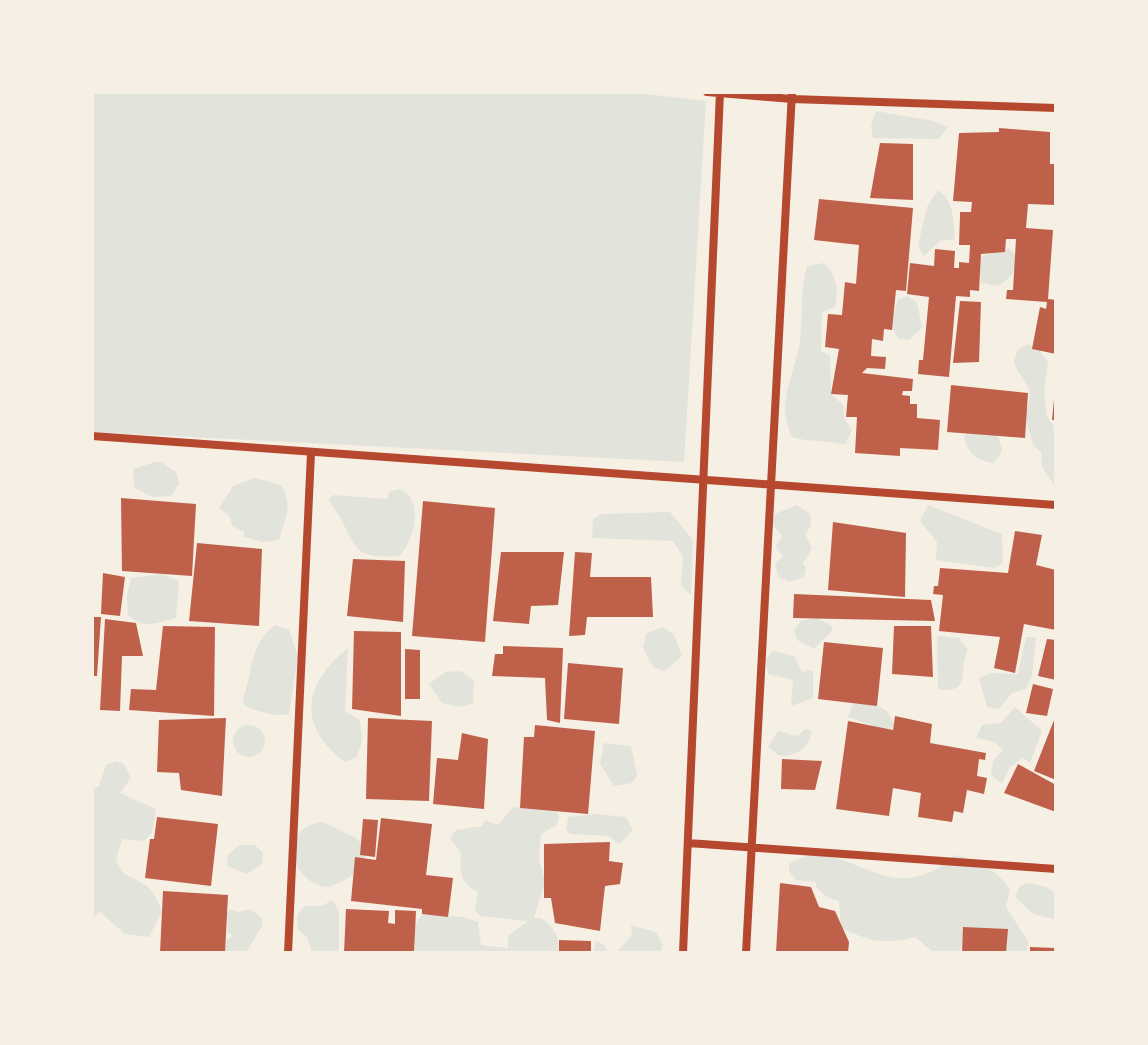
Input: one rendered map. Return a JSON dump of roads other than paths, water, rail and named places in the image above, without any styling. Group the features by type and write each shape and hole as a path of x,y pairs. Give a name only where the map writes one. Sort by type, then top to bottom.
{"street":[{"path":"707,92 1056,108"},
{"path":"683,953 720,92"},
{"path":"746,953 792,96"},
{"path":"92,436 1056,505"},
{"path":"288,953 311,453"},
{"path":"688,843 1056,869"}]}
